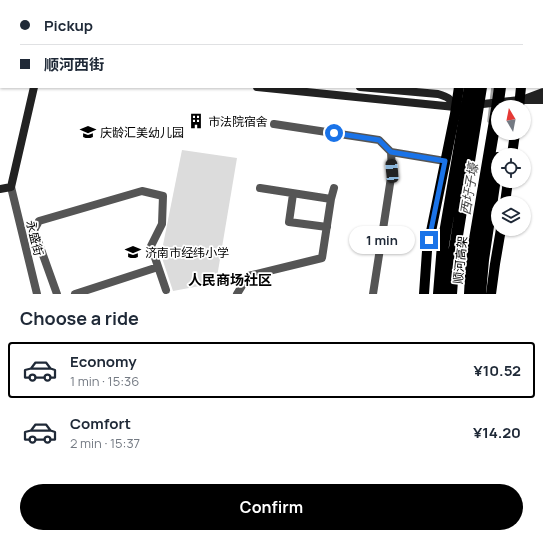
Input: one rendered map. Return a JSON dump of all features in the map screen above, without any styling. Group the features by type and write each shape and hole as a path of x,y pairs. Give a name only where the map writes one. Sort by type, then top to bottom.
{"highway":[{"path":"439,294 443,245 470,88"},
{"name":"顺河高架","path":"451,294 454,254 481,88"},
{"name":"顺河高架","path":"470,294 472,257 500,88"},
{"path":"506,100 508,88"},
{"path":"480,294 483,260 493,188"}],"main road":[{"path":"424,294 427,251 459,88"},
{"path":"520,100 521,88"},
{"path":"491,294 494,264 500,236"}],"street":[{"path":"0,189 11,187 34,88"},
{"path":"266,88 455,107 491,105"},
{"path":"371,88 438,94 451,100 455,107"},
{"path":"528,100 543,92"},
{"path":"531,102 543,100"},
{"path":"274,124 379,140 391,152 445,161"},
{"path":"373,294 392,171 391,152"},
{"name":"永盛街","path":"11,187 37,294"},
{"path":"260,188 331,199"},
{"path":"237,294 248,276 322,258 334,188"},
{"path":"57,294 34,230 39,221 142,191 163,196 162,224 151,246 166,290"},
{"path":"293,194 289,222 327,227"},
{"path":"75,294 158,266"}],"shaded area":[{"path":"182,150 237,158 216,283 173,291 161,255"}],"waterway":[{"name":"西圩子壕","path":"489,121 493,88"}],"place":[{"name":"市法院宿舍","path":"196,121"},
{"name":"庆龄汇美幼儿园","path":"88,132"},
{"name":"济南市经纬小学","path":"133,252"}],"district":[{"name":"人民商场社区","path":"230,279"}],"route":[{"path":"334,133 379,140 391,152 445,161 429,240"}]}
